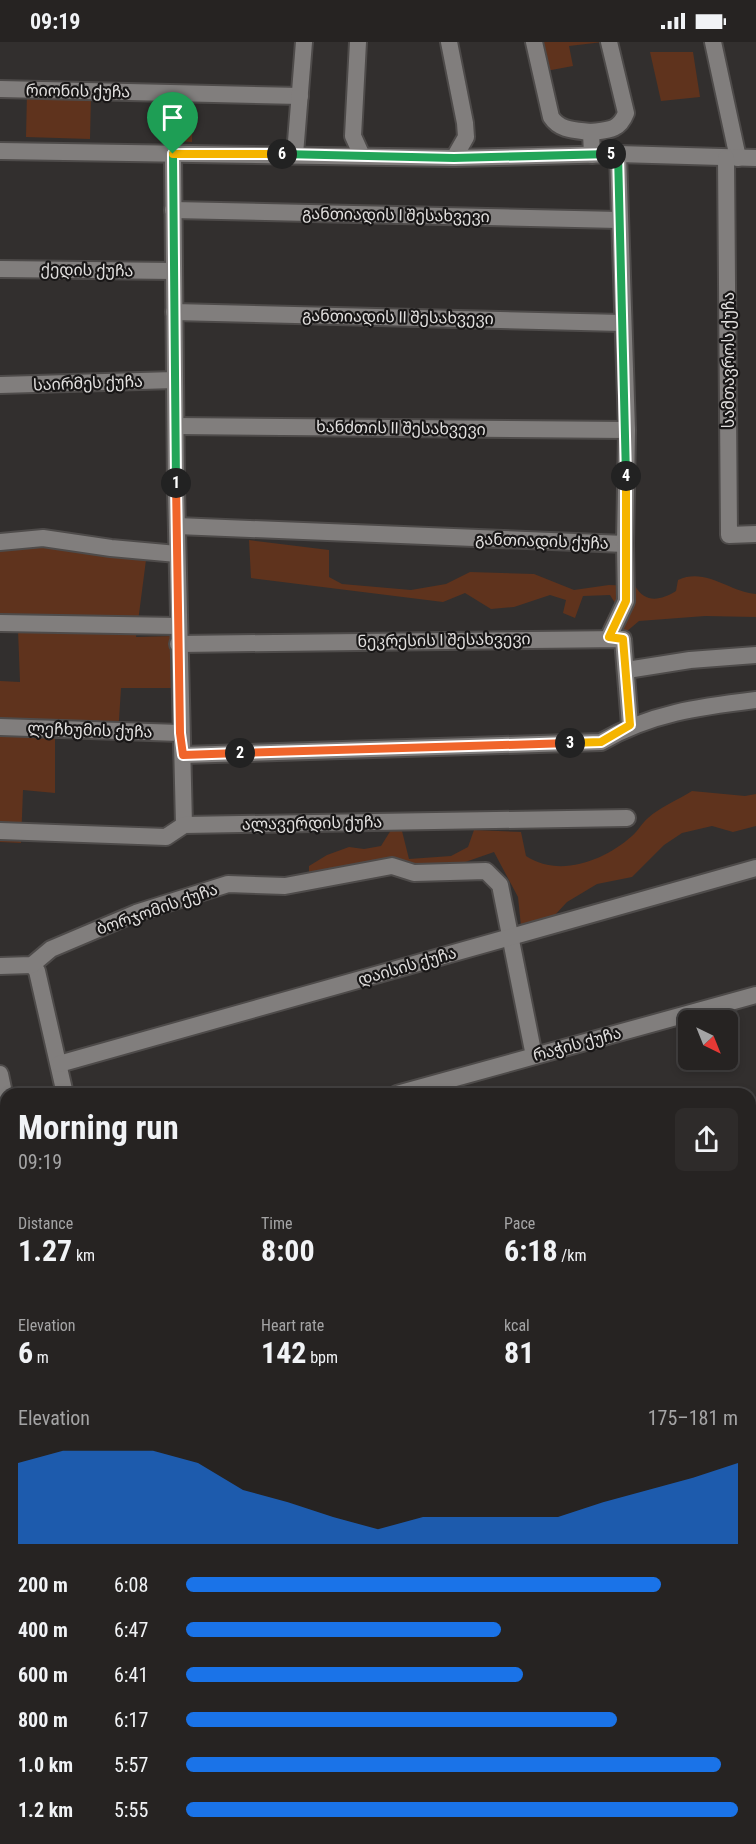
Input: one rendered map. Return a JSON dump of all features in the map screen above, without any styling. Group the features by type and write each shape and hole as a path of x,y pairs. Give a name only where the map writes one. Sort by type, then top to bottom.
{"street":[{"path":"295,154 304,42"},
{"path":"358,42 353,136 362,156"},
{"path":"449,42 466,137 454,158"},
{"path":"534,42 551,117 556,124 591,132 613,130 622,122 626,113 609,42"},
{"path":"713,42 732,158"},
{"name":"რიონის ქუჩა","path":"0,89 300,96"},
{"path":"591,132 592,155"},
{"path":"0,151 454,158 618,154 756,158"},
{"path":"173,154 178,644 180,733 183,755 183,825"},
{"name":"განთიადის ქუჩა","path":"177,526 625,544 627,430 618,154"},
{"name":"სამთავროს ქუჩა","path":"732,158 729,535 756,534"},
{"name":"განთიადის I შესახვევი","path":"173,210 619,220"},
{"name":"ქედის ქუჩა","path":"0,269 174,271"},
{"name":"განთიადის II შესახვევი","path":"174,312 622,323"},
{"name":"საირმეს ქუჩა","path":"0,385 175,380"},
{"name":"ხანძთის II შესახვევი","path":"176,426 627,430"},
{"path":"0,542 43,538 111,548 177,554"},
{"path":"625,544 626,601 609,637 623,639 630,725"},
{"path":"0,623 178,626"},
{"name":"ნეკრესის I შესახვევი","path":"178,644 609,637"},
{"path":"627,670 690,660 756,656"},
{"path":"183,755 601,742 630,725 694,708 756,700"},
{"name":"ლეჩხუმის ქუჩა","path":"0,727 180,733"},
{"name":"ალავერდის ქუჩა","path":"0,831 166,837 183,825 627,818"},
{"name":"ბორჯომის ქუჩა","path":"32,965 51,949 136,913 228,884 285,886 393,866 414,873 486,872 500,885 534,1056"},
{"name":"დაისის ქუჩა","path":"59,1064 756,868"},
{"path":"0,966 32,965 37,971 64,1088"},
{"name":"რაჭის ქუჩა","path":"419,1088 756,994"}],"shaded area":[{"path":"539,42 603,42 569,46 573,66 546,71"},
{"path":"650,52 693,52 700,97 661,101"},
{"path":"27,93 91,95 90,139 26,137"},
{"path":"160,96 193,99 192,142 158,139"},
{"path":"249,540 329,550 329,577 342,584 411,590 446,584 470,572 534,574 574,590 609,585 635,586 643,595 653,599 676,591 678,580 698,576 756,594 756,617 705,616 639,621 626,632 603,626 615,603 610,595 583,596 575,618 563,613 566,600 550,595 514,607 491,609 465,593 443,602 251,578"},
{"path":"46,547 146,560 136,637 174,636 175,688 121,688 118,736 55,735 55,793 23,790 21,843 0,842 0,681 20,682 18,630 0,630 0,551"},
{"path":"692,791 745,796 756,794 756,826 733,832 712,826 682,833 664,845 632,877 597,884 567,902 554,916 521,926 518,897 494,852 451,867 309,876 309,866 327,855 349,847 364,849 381,846 391,830 402,831 409,859 451,856 468,847 474,830 521,832 526,856 553,866 581,864 621,845 653,814"}],"route":[{"path":"173,154 454,158 618,154 627,430 626,601 609,637 623,639 630,725 601,742 183,755 180,733 173,154"}]}
